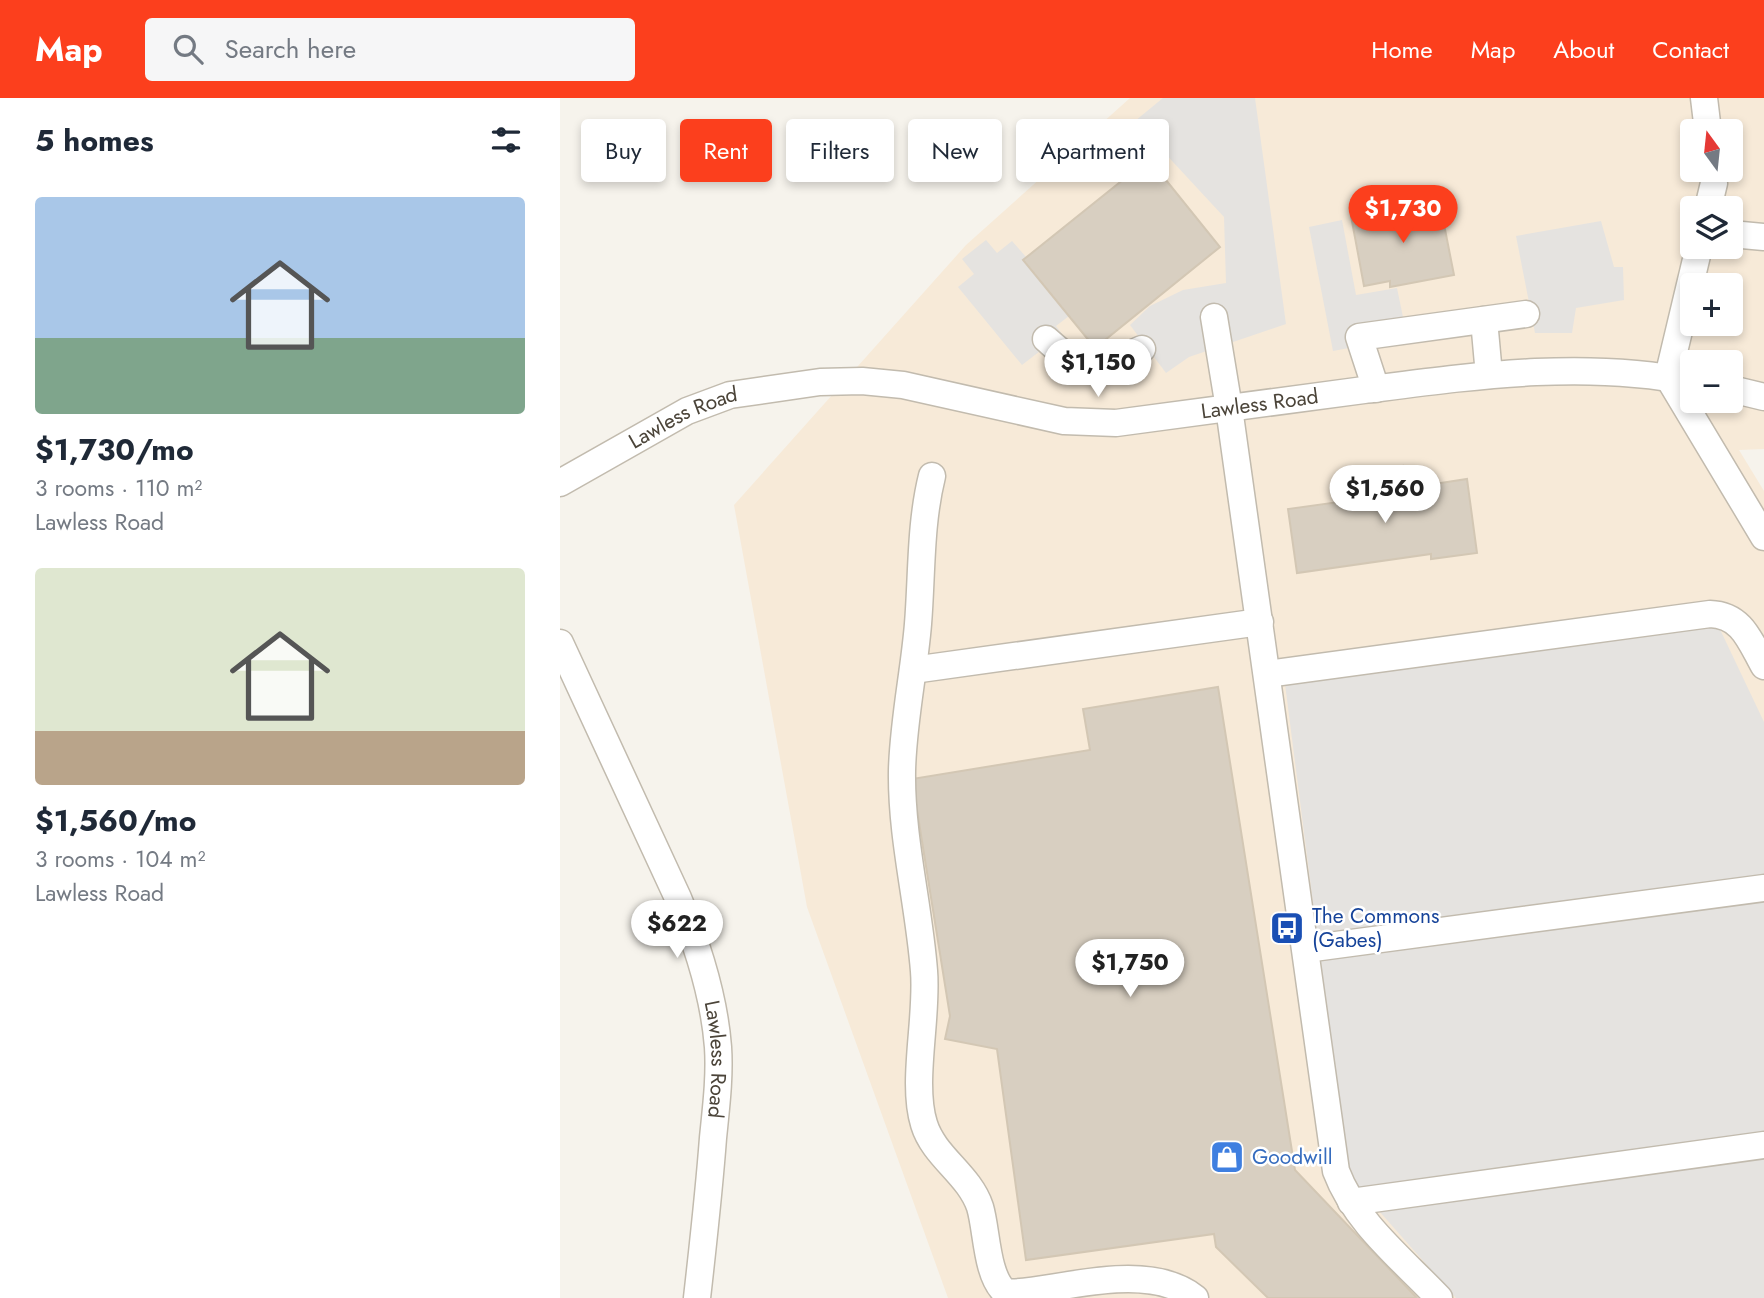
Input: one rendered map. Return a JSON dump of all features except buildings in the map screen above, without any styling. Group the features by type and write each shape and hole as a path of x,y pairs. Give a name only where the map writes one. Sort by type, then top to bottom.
{"street":[{"path":"1704,98 1707,119"},
{"path":"1743,235 1764,237"},
{"path":"1684,350 1697,259"},
{"path":"1376,389 1359,337 1526,314"},
{"path":"1214,317 1336,1171 1344,1192 1363,1219 1439,1298"},
{"path":"1483,320 1489,376"},
{"path":"1046,339 1067,356 1092,362 1126,357 1142,349"},
{"name":"Lawless Road","path":"560,483 687,411 730,395 820,382 862,381 902,385 1064,421 1115,423 1489,376 1589,370 1680,379"},
{"path":"1743,392 1764,397"},
{"path":"1698,413 1764,537"},
{"path":"932,476 926,501 902,771 906,831 924,970 925,1010 920,1103 924,1125 936,1147 965,1181 979,1206 991,1262 1006,1293 1020,1298 1040,1298 1160,1282 1195,1298"},
{"path":"1266,674 1710,614 1725,614 1736,622 1764,666"},
{"path":"913,670 1259,622"},
{"name":"Lawless Road","path":"560,643 691,929 712,1005 718,1049 717,1095 697,1298"},
{"path":"1306,949 1764,888"},
{"path":"1351,1202 1764,1145"}],"shaded area":[{"path":"1130,98 1764,98 1764,449 1739,450 1764,491 1764,1298 948,1298 807,907 734,505 966,245 1036,182 1169,182 1169,119 1107,119"},
{"path":"1163,98 1255,98 1286,324 1189,357 1166,373 1130,325 1150,306 1183,290 1226,283 1224,217 1169,158 1169,119 1137,119"},
{"path":"1342,220 1356,295 1397,288 1404,322 1354,347 1333,351 1309,227"},
{"path":"1601,221 1614,267 1623,267 1624,300 1576,308 1572,333 1535,333 1516,236"},
{"path":"986,240 997,253 1012,241 1069,316 1056,326 1062,334 1022,365 958,287 974,274 962,259"},
{"path":"1717,623 1764,722 1764,1298 1456,1298 1348,1176 1285,684"}],"place":[{"name":"The Commons (Gabes)","path":"1287,928"},
{"name":"Goodwill","path":"1227,1157"}]}
